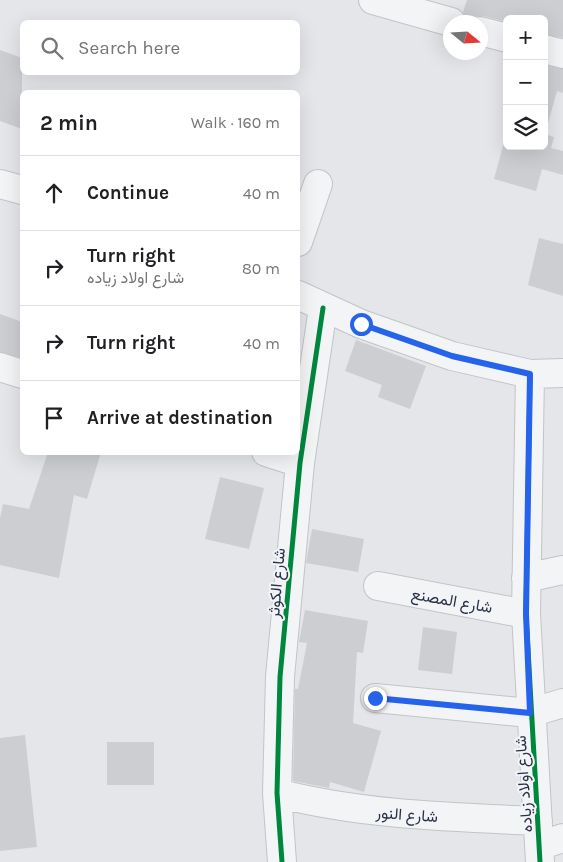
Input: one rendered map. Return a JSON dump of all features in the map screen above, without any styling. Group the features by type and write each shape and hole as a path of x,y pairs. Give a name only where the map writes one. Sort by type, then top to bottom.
{"street":[{"path":"373,0 443,19"},
{"path":"488,33 503,37"},
{"path":"548,50 563,54"},
{"path":"0,184 20,189"},
{"path":"300,236 318,184"},
{"path":"300,296 361,324 452,356 530,374 563,373"},
{"name":"شارع الكوثر","path":"282,862 277,793 280,677 300,463 323,308"},
{"path":"0,367 20,373"},
{"name":"شارع اولاد زياده","path":"530,374 526,614 530,713 545,842"},
{"path":"275,455 300,463"},
{"path":"526,578 563,570"},
{"name":"شارع المصنع","path":"378,586 526,614"},
{"path":"375,698 530,713 563,703"},
{"name":"شارع النور","path":"277,793 329,805 545,842"}],"building":[{"path":"467,0 563,0 563,38 548,35 548,15 503,15 503,21 488,17 488,15 464,15 463,12"},
{"path":"0,50 20,57 22,90 20,90 20,128 0,121"},
{"path":"548,66 563,69 563,93 557,91 548,123"},
{"path":"548,135 554,137 551,148 563,151 563,175 542,169 536,191 494,179 503,146 503,150 548,150"},
{"path":"539,238 563,244 563,296 528,285"},
{"path":"0,314 20,321 20,357 0,352"},
{"path":"356,340 426,366 410,409 378,397 382,385 345,371"},
{"path":"47,455 100,455 87,499 74,495 59,578 0,565 0,518 3,504 29,509"},
{"path":"220,477 264,488 249,549 205,539"},
{"path":"312,529 364,539 358,572 306,563"},
{"path":"305,610 368,621 363,653 357,652 353,723 381,731 364,792 330,782 329,788 293,781 295,689 298,689 307,643 299,642"},
{"path":"423,627 457,632 452,674 418,670"},
{"path":"25,735 37,847 0,851 0,738"},
{"path":"107,742 154,742 154,785 107,785"}],"cycle path":[{"path":"282,862 277,793 280,677 300,463 323,308"},
{"path":"530,374 526,614 540,862"}],"route":[{"path":"361,324 452,356 530,374 526,614 530,713 375,698"}]}
